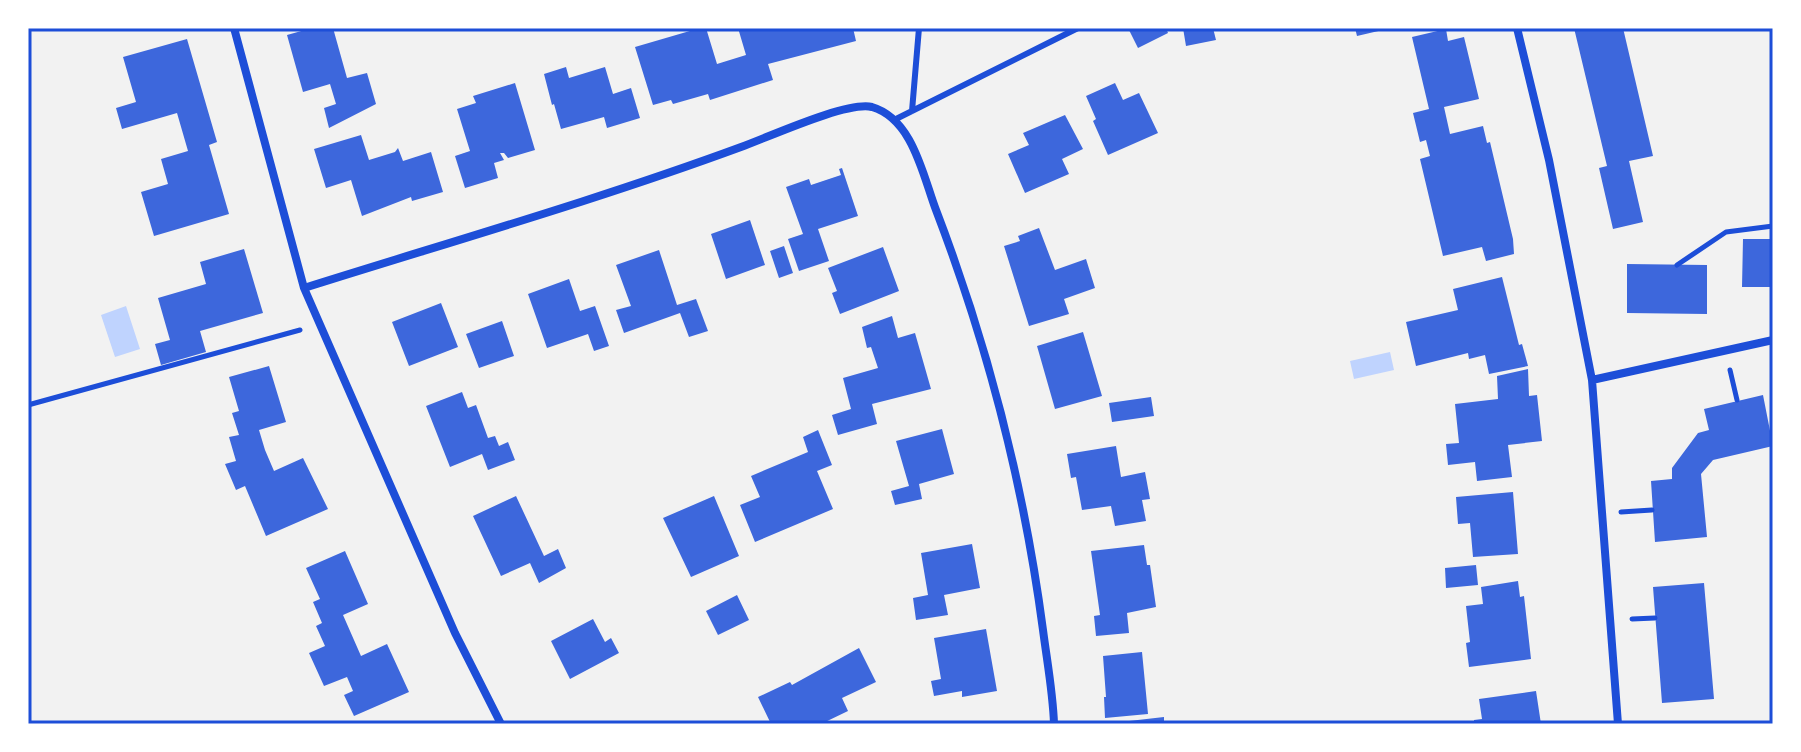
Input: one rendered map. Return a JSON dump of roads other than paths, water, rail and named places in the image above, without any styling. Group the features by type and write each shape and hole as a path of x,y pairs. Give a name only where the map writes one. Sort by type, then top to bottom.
{"street":[{"path":"234,28 304,288 455,633 501,724"},
{"path":"1517,28 1552,175 1592,380 1618,724"},
{"path":"304,288 644,183 831,113 865,106 886,113 908,138 964,283 1001,409 1038,594 1054,724"},
{"path":"1592,380 1773,340"}],"lane":[{"path":"912,111 919,28"},
{"path":"894,120 1078,28"}],"water":[{"path":"126,306 140,349 115,357 101,315"},
{"path":"1390,352 1394,370 1354,379 1350,361"}]}
